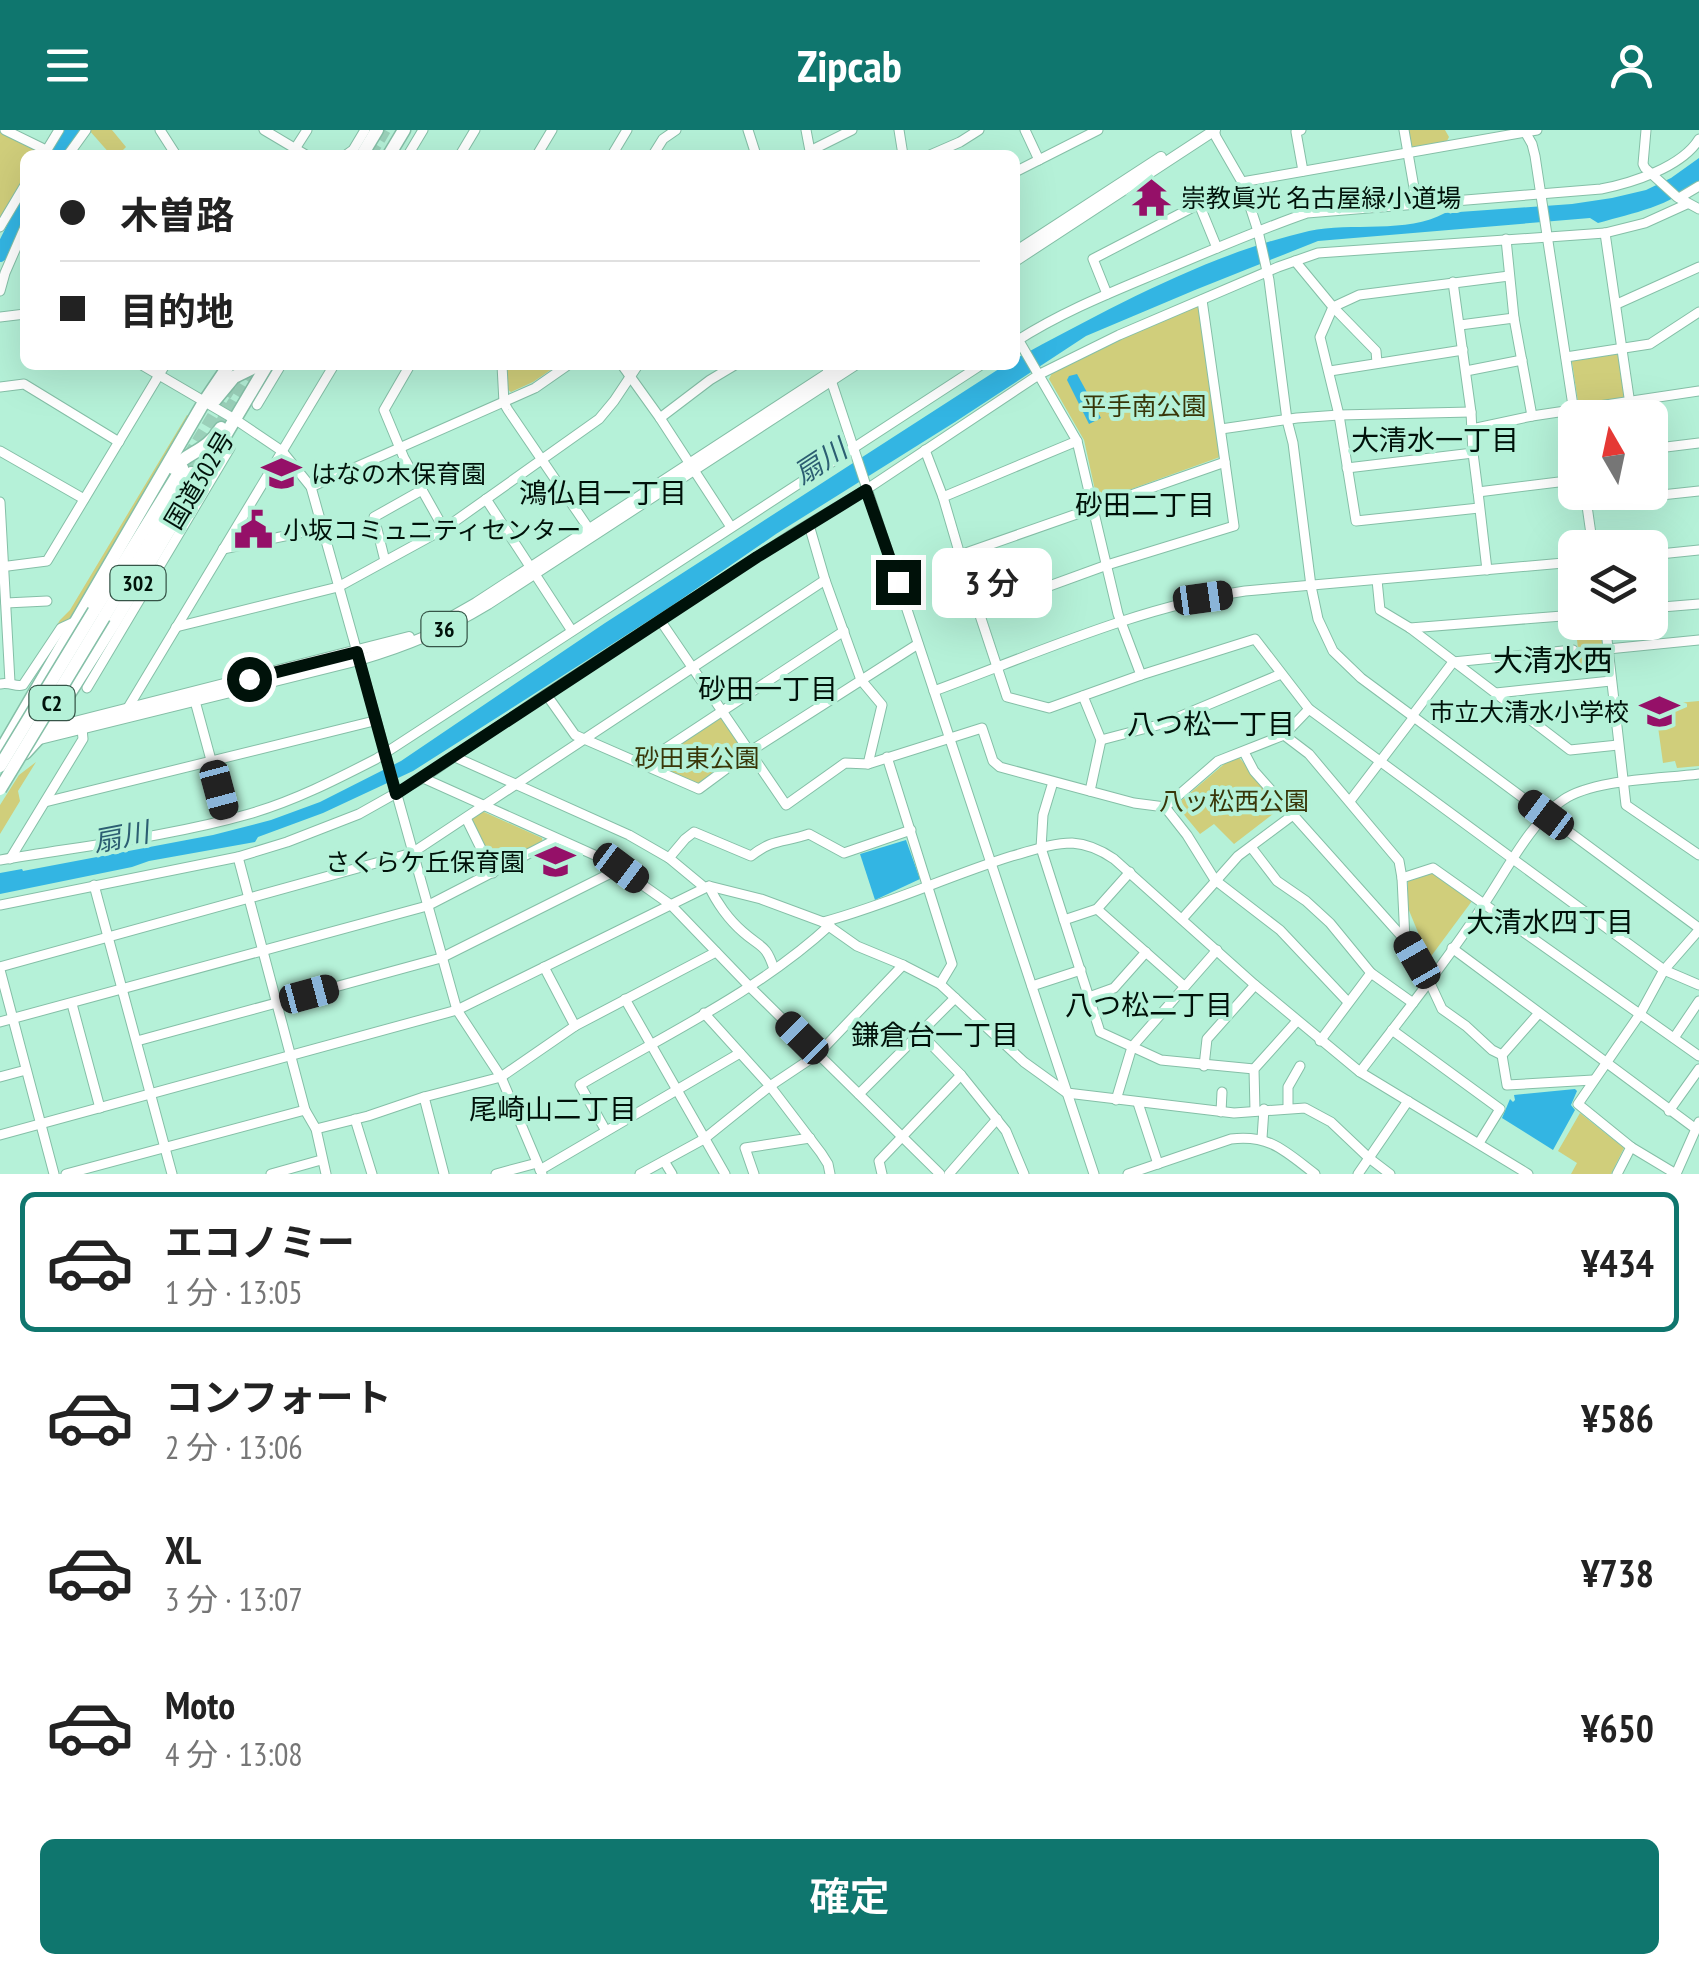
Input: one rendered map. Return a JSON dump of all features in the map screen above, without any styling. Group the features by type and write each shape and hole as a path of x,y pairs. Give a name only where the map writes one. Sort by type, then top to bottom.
{"highway":[{"name":"国道302号","path":"2,746 226,370"},
{"path":"204,402 215,400 234,377 249,370"},
{"name":"国道302号","path":"196,475 236,420 264,370"},
{"path":"160,481 180,461 209,446 222,426 236,420"},
{"name":"C2","path":"0,792 196,475"},
{"name":"C2","path":"0,766 109,619"},
{"name":"302","path":"0,792 26,750 42,734 109,619"}],"main road":[{"path":"1020,249 1202,130"},
{"path":"1020,258 1214,130"},
{"name":"36","path":"533,570 829,373"},
{"name":"36","path":"2,746 396,649 440,632 488,604 589,530 692,467"},
{"name":"36","path":"42,734 195,701 358,656"}],"street":[{"path":"4,130 41,150"},
{"path":"264,130 290,150"},
{"path":"657,150 663,139 676,130"},
{"path":"816,150 852,130"},
{"path":"942,150 979,130"},
{"path":"1025,130 1039,160"},
{"path":"1072,130 1077,141"},
{"path":"1020,170 1098,130"},
{"path":"1214,130 1242,182 1259,235 1293,443 1311,586 1318,619 1333,651 1360,678 1699,929 1664,970 1640,1014 1607,1064 1592,1080 1578,1104 1631,1146 1676,1174 1698,1126 1668,1111 1607,1064 1540,1013 1452,948"},
{"path":"1300,130 1296,132 1303,171"},
{"path":"1404,130 1417,204"},
{"path":"1448,130 1456,144"},
{"path":"1242,182 1537,130"},
{"path":"1646,130 1643,164 1681,200 1699,209"},
{"path":"1525,131 1535,156 1572,400"},
{"path":"1020,340 1107,294 1308,214 1417,204 1542,200 1622,186 1680,158 1699,139"},
{"path":"0,904 238,857 359,814 423,778 1038,372 1202,300 1266,267 1318,254 1606,233 1645,223 1699,186"},
{"path":"1107,294 1093,259 1199,204 1217,248"},
{"path":"0,228 18,221"},
{"path":"0,292 18,221"},
{"path":"1606,233 1630,400 1699,392"},
{"path":"1506,239 1514,318 1532,416"},
{"path":"1295,261 1332,307 1376,351 1377,362"},
{"path":"1616,304 1699,267"},
{"path":"1480,508 1356,521 1339,415 1320,337 1332,307 1360,295 1508,276"},
{"path":"1453,282 1487,570"},
{"path":"978,612 1107,565 1234,526 1202,300"},
{"path":"1566,357 1650,344 1699,312"},
{"path":"1460,325 1514,318"},
{"path":"1020,344 1077,441 1122,622 1141,675"},
{"path":"1330,371 1464,350"},
{"path":"1466,371 1522,360"},
{"path":"150,370 282,451 310,488 457,1010 501,1077 540,1169"},
{"path":"2,567 48,561 163,370"},
{"path":"257,404 278,370"},
{"path":"124,714 331,370"},
{"path":"407,370 384,410 444,529"},
{"path":"502,370 504,402 589,530"},
{"path":"310,488 535,388 561,370"},
{"path":"626,370 731,527"},
{"path":"176,627 338,587 444,529 598,419 634,370"},
{"path":"660,418 727,370"},
{"path":"5,860 227,819 308,792 385,757 974,370"},
{"path":"829,373 1094,1174"},
{"path":"0,387 24,384 119,442"},
{"path":"1221,429 1339,415 1471,412"},
{"path":"1472,429 1532,416 1558,415"},
{"path":"944,497 1077,441"},
{"path":"1668,446 1699,443"},
{"path":"87,688 109,619 196,475 230,448"},
{"path":"0,450 84,499"},
{"path":"925,450 944,497 1007,697 1050,708 1254,640 1309,709 1664,970 1699,985"},
{"path":"1348,468 1473,453"},
{"path":"960,555 1225,462"},
{"path":"1478,492 1558,482"},
{"path":"386,561 374,516 422,490"},
{"path":"1668,493 1699,491"},
{"path":"486,499 572,631"},
{"path":"0,502 6,604 4,683 23,685 61,628 76,621"},
{"path":"809,525 861,680 882,705 868,764"},
{"path":"223,549 322,528"},
{"path":"1668,553 1699,550"},
{"path":"934,691 1122,622 1203,598 1558,564"},
{"path":"54,1174 0,968 412,853 825,580"},
{"path":"1378,580 1380,610 1410,628 1570,750 1618,744"},
{"path":"6,604 47,601"},
{"path":"1668,607 1699,604"},
{"path":"1410,628 1558,617"},
{"path":"660,620 786,805 845,763 868,764 982,728 996,765 1134,803 1164,806 1218,762 1284,735 1309,709"},
{"path":"642,764 844,631"},
{"path":"1607,640 1626,804 1696,850"},
{"path":"1608,649 1699,640"},
{"path":"546,694 575,735 699,789 749,752 918,644"},
{"path":"1350,802 1453,662 1573,650"},
{"path":"1102,740 1162,724 1282,674"},
{"path":"1496,693 1611,681"},
{"path":"1083,696 1102,740 1090,792"},
{"path":"195,701 227,819"},
{"path":"45,802 374,720"},
{"path":"5,860 83,739 82,728"},
{"path":"1284,735 1309,754 1399,861 1406,940"},
{"path":"1244,752 1254,771 1406,940 1442,1009 1502,1055"},
{"path":"456,756 629,834 670,858 707,886 742,931 769,952 774,969"},
{"path":"887,758 952,964 940,984"},
{"path":"1360,1072 1484,906 1512,859 1546,815 1565,798 1624,783 1699,774"},
{"path":"423,778 621,868 671,905 940,1174"},
{"path":"1053,782 1043,815 1041,848 1100,1032 1160,1060 1254,1070"},
{"path":"1164,806 1215,880 1280,930 1348,1002"},
{"path":"1182,919 1238,856 1293,816"},
{"path":"466,818 493,873"},
{"path":"670,858 684,838 694,832 751,856 770,842 809,834 844,853 911,830"},
{"path":"0,1022 427,906 557,839"},
{"path":"606,1131 580,1085 750,987 792,958 826,924 991,863 1061,844 1084,845 1103,851 1130,872 1254,984 1360,1072 1528,1174"},
{"path":"1251,847 1277,880 1330,923 1372,972 1413,1002"},
{"path":"238,857 304,1110 316,1128 326,1174"},
{"path":"137,1041 440,958 621,868"},
{"path":"1402,878 1433,868 1699,1056"},
{"path":"1064,920 1097,909 1130,872"},
{"path":"94,885 172,1174"},
{"path":"0,1135 457,1010 707,886 761,899 826,924 857,946 940,984 1024,1062 1067,1093 1221,1112 1305,1108 1331,1122 1390,1174"},
{"path":"1097,909 1184,986"},
{"path":"1116,1100 1132,1047 1217,950"},
{"path":"316,1128 501,1077 575,1026 716,952"},
{"path":"1089,997 1114,988 1146,952"},
{"path":"640,1174 704,1138 818,1054 904,965"},
{"path":"544,967 575,1026"},
{"path":"1032,986 1080,970"},
{"path":"1320,1041 1372,972"},
{"path":"1204,1066 1207,1039 1254,984"},
{"path":"624,998 725,1174"},
{"path":"859,1094 954,998"},
{"path":"1674,1038 1699,1001"},
{"path":"72,1004 100,1108"},
{"path":"704,1013 770,1086 828,1164 830,1174"},
{"path":"1502,1055 1540,1013"},
{"path":"1262,1138 1254,1070 1297,1020"},
{"path":"1392,1030 1500,1109 1479,1143"},
{"path":"920,1034 961,1075 1006,1131 1024,1174"},
{"path":"496,1174 540,1169 740,1052"},
{"path":"1502,1055 1507,1085 1592,1080"},
{"path":"1288,1108 1288,1087 1300,1066"},
{"path":"1668,1111 1699,1069"},
{"path":"0,1077 26,1070"},
{"path":"882,1174 878,1162 961,1075"},
{"path":"1221,1112 1222,1092"},
{"path":"424,1097 444,1174"},
{"path":"1358,1174 1408,1101"},
{"path":"1138,1103 1158,1164"},
{"path":"66,1174 304,1110"},
{"path":"355,1119 372,1174"},
{"path":"949,1174 997,1119"},
{"path":"754,1174 745,1148 810,1138"},
{"path":"1130,1174 1231,1139 1262,1138 1316,1174"},
{"path":"1617,1174 1631,1146"},
{"path":"270,1174 321,1160"},
{"path":"664,1161 672,1174"}],"green space":[{"path":"89,130 112,130 126,147 107,150"},
{"path":"1406,130 1445,130 1449,137 1446,143 1412,149"},
{"path":"0,132 40,150 20,150 20,188 0,222"},
{"name":"平手南公園","path":"1198,305 1220,457 1097,499 1084,440 1049,379 1052,373 1083,354"},
{"path":"1616,352 1626,395 1610,400 1578,400 1574,358"},
{"path":"505,370 551,370 511,392 507,389"},
{"path":"187,415 191,418 70,620 42,650 70,610"},
{"path":"1577,640 1604,640 1607,671 1581,674"},
{"path":"1699,701 1699,766 1677,768 1675,761 1663,763 1655,705"},
{"name":"砂田東公園","path":"722,711 749,752 699,789 642,764"},
{"name":"八ッ松西公園","path":"1236,754 1282,807 1234,844 1214,824 1200,834 1176,805"},
{"path":"36,762 18,791 20,801 0,834 0,805 19,775"},
{"path":"481,812 542,838 543,844 495,868 471,819"},
{"path":"1429,868 1472,901 1429,959 1408,908 1408,877"},
{"path":"1580,1113 1624,1148 1611,1174 1571,1174 1577,1163 1558,1151"}],"water":[{"path":"1699,158 1699,181 1676,197 1638,212 1598,223 1590,218 1318,241 1086,336 413,771 323,813 258,837 255,842 0,894 0,873 213,835 271,820 320,802 401,761 605,623 997,370 1020,370 1020,356 1195,269 1309,231 1396,226 1445,213 1572,204 1646,190"},
{"path":"1077,374 1101,418 1089,424 1067,380"},
{"path":"906,840 920,879 875,900 860,854"},
{"path":"1575,1089 1571,1105 1575,1110 1553,1150 1502,1118 1510,1099 1515,1100 1514,1095"}],"waterway":[{"path":"59,150 72,130"},
{"path":"0,255 20,215"}],"tunnel":[{"path":"373,150 385,130"},
{"path":"188,457 241,370"},
{"path":"191,473 253,370"}],"place":[{"name":"崇教眞光 名古屋緑小道場","path":"1151,198"},
{"name":"はなの木保育園","path":"281,474"},
{"name":"小坂コミュニティセンター","path":"253,530"},
{"name":"市立大清水小学校","path":"1659,712"},
{"name":"さくらケ丘保育園","path":"555,862"}],"district":[{"name":"大清水一丁目","path":"1435,439"},
{"name":"鴻仏目一丁目","path":"603,492"},
{"name":"砂田二丁目","path":"1145,504"},
{"name":"大清水西","path":"1553,659"},
{"name":"砂田一丁目","path":"768,688"},
{"name":"八つ松一丁目","path":"1211,723"},
{"name":"大清水四丁目","path":"1550,921"},
{"name":"八つ松二丁目","path":"1149,1004"},
{"name":"鎌倉台一丁目","path":"935,1034"},
{"name":"尾崎山二丁目","path":"553,1108"}],"route":[{"path":"249,679 357,652 396,794 789,536 866,490 898,582"}],"water label":[{"name":"扇川","path":"820,461"},
{"name":"扇川","path":"121,836"}]}
